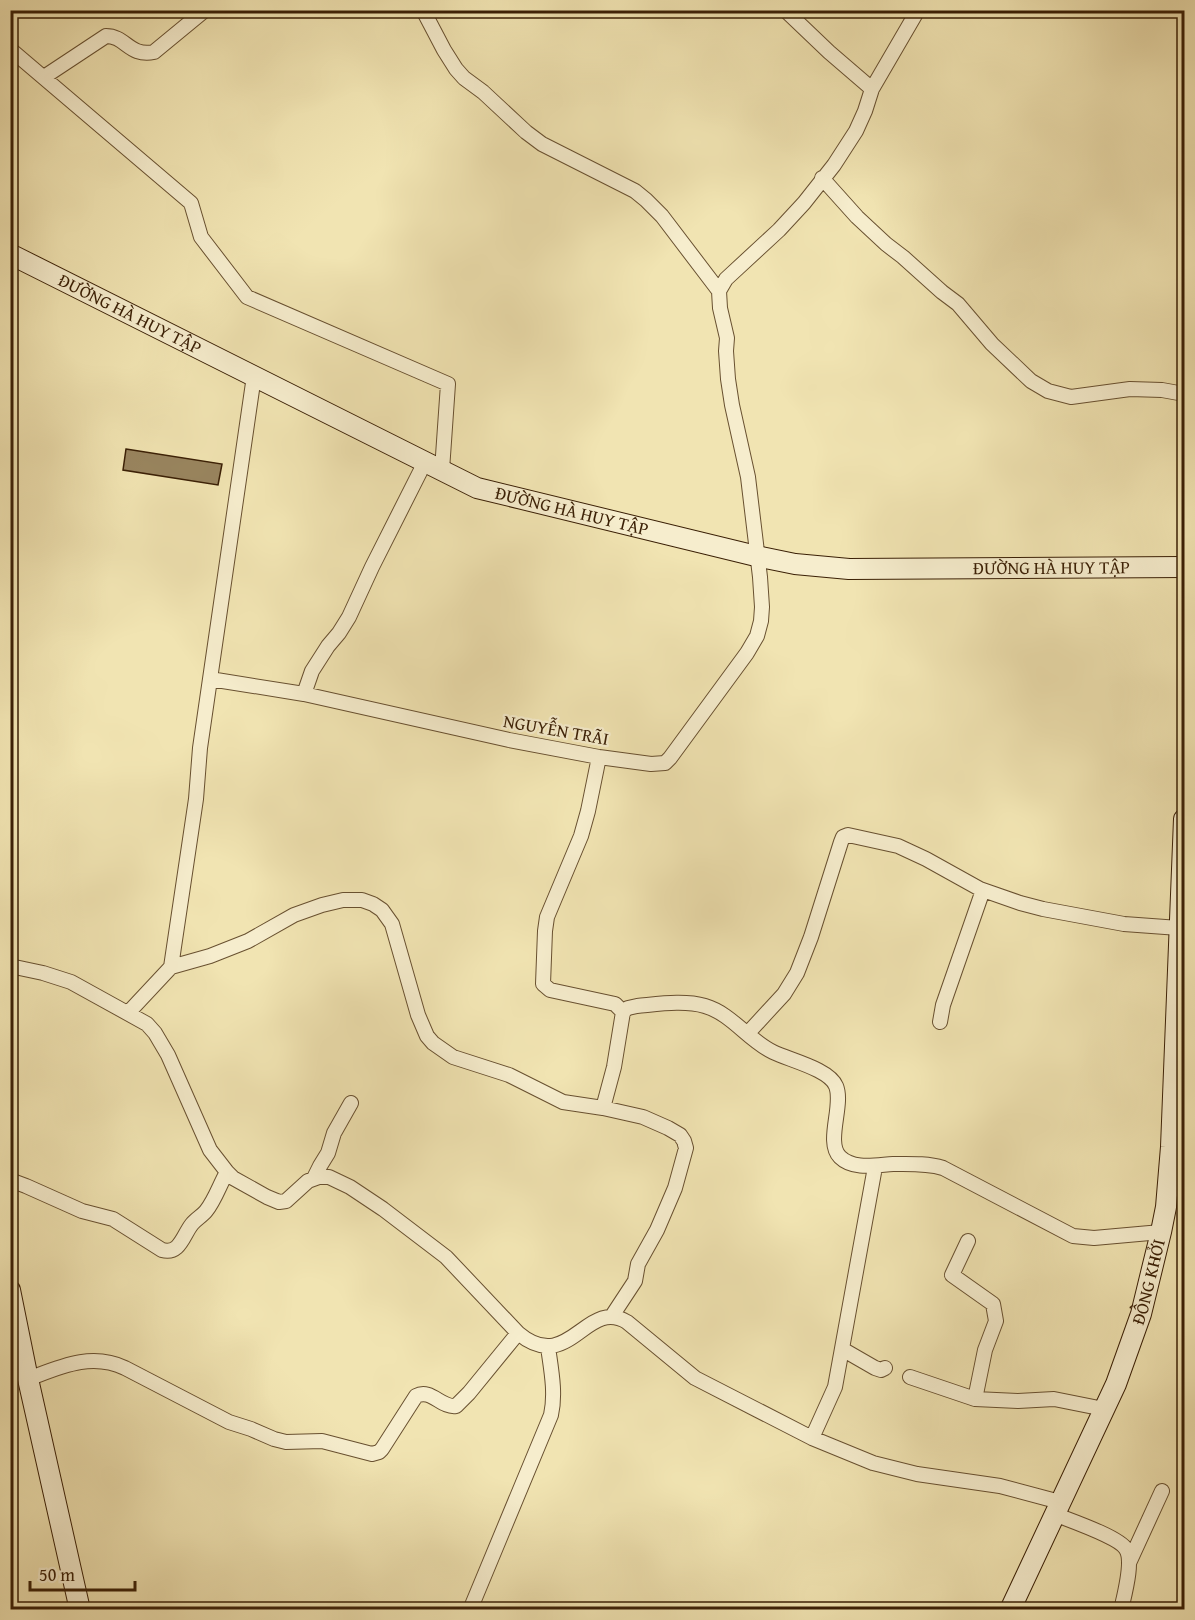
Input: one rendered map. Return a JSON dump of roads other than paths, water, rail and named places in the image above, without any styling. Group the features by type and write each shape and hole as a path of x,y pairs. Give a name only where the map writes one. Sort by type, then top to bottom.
{"street":[{"path":"44,77 106,36 112,36 144,54 154,51 205,10"},
{"path":"423,10 444,50 464,78 542,144 635,191 646,200 662,216 719,291 726,279 804,203 834,165 856,131 872,89 918,10"},
{"path":"785,10 872,89"},
{"path":"10,49 191,203 201,237 247,297 448,384 434,466 386,537 349,617 312,671 304,694"},
{"path":"822,178 856,217 958,304 992,344 1031,381 1048,391 1071,397 1130,389 1162,390 1185,394"},
{"name":"ĐƯỜNG HÀ HUY TẬP","path":"10,254 477,488 795,564 849,569 1185,567"},
{"name":"NGUYỄN TRÃI","path":"210,679 304,694 509,740 599,757 651,764 665,763 747,653 757,636 761,621 762,607 748,477 732,405 728,379 727,338 720,308 719,291"},
{"path":"171,967 254,376"},
{"path":"599,757 581,836 547,917 543,984 550,990 615,1004 623,1012"},
{"name":"ĐỒNG KHỞI","path":"1010,1610 1116,1384 1141,1314 1161,1232 1166,1207 1180,1035 1179,928 1185,819"},
{"path":"748,1033 784,994 797,973 843,837 848,835 898,846 983,890 1031,906 1101,921 1179,928"},
{"path":"940,1022 943,1005 983,890"},
{"path":"128,1013 171,967 210,956 248,941 294,915 322,905 343,900 362,900 373,904 382,910 392,924 418,1015 427,1036 433,1043 453,1057 509,1075 563,1102 603,1107 644,1117 668,1128 684,1141 686,1148 675,1188 657,1230 638,1264 635,1281 612,1316"},
{"path":"10,966 44,973 71,982 147,1024 168,1055 210,1150 227,1172 242,1184 279,1202 286,1201 314,1178 338,1180 383,1209 446,1257 518,1333 531,1342 548,1347 559,1344 605,1317 621,1318 695,1378 812,1438 873,1463 917,1473 1000,1486 1057,1508 1119,1541 1127,1550 1129,1563"},
{"path":"603,1107 614,1067 623,1012 637,1006 698,1004 719,1011 769,1051 822,1072 831,1078 838,1097 835,1150 846,1161 855,1165 875,1167 894,1164 932,1165 943,1168 1072,1236 1094,1238 1161,1232"},
{"path":"314,1178 328,1152 333,1133 351,1103"},
{"path":"812,1438 835,1387 875,1167"},
{"path":"10,1180 82,1211 113,1219 162,1250 173,1251 193,1222 206,1211 227,1172"},
{"path":"968,1241 952,1275 993,1304 996,1321 985,1350 975,1399"},
{"path":"10,1290 80,1610"},
{"path":"28,1379 69,1365 95,1360 110,1361 229,1422 274,1439 286,1442 322,1441 372,1454 382,1449 416,1396 428,1394 450,1407 456,1406 469,1394 518,1333"},
{"path":"470,1610 551,1415 553,1393 548,1347"},
{"path":"842,1349 875,1368 881,1370 885,1368"},
{"path":"910,1377 975,1399 1018,1401 1054,1399 1104,1409"},
{"path":"1121,1610 1129,1563 1162,1491"}]}
